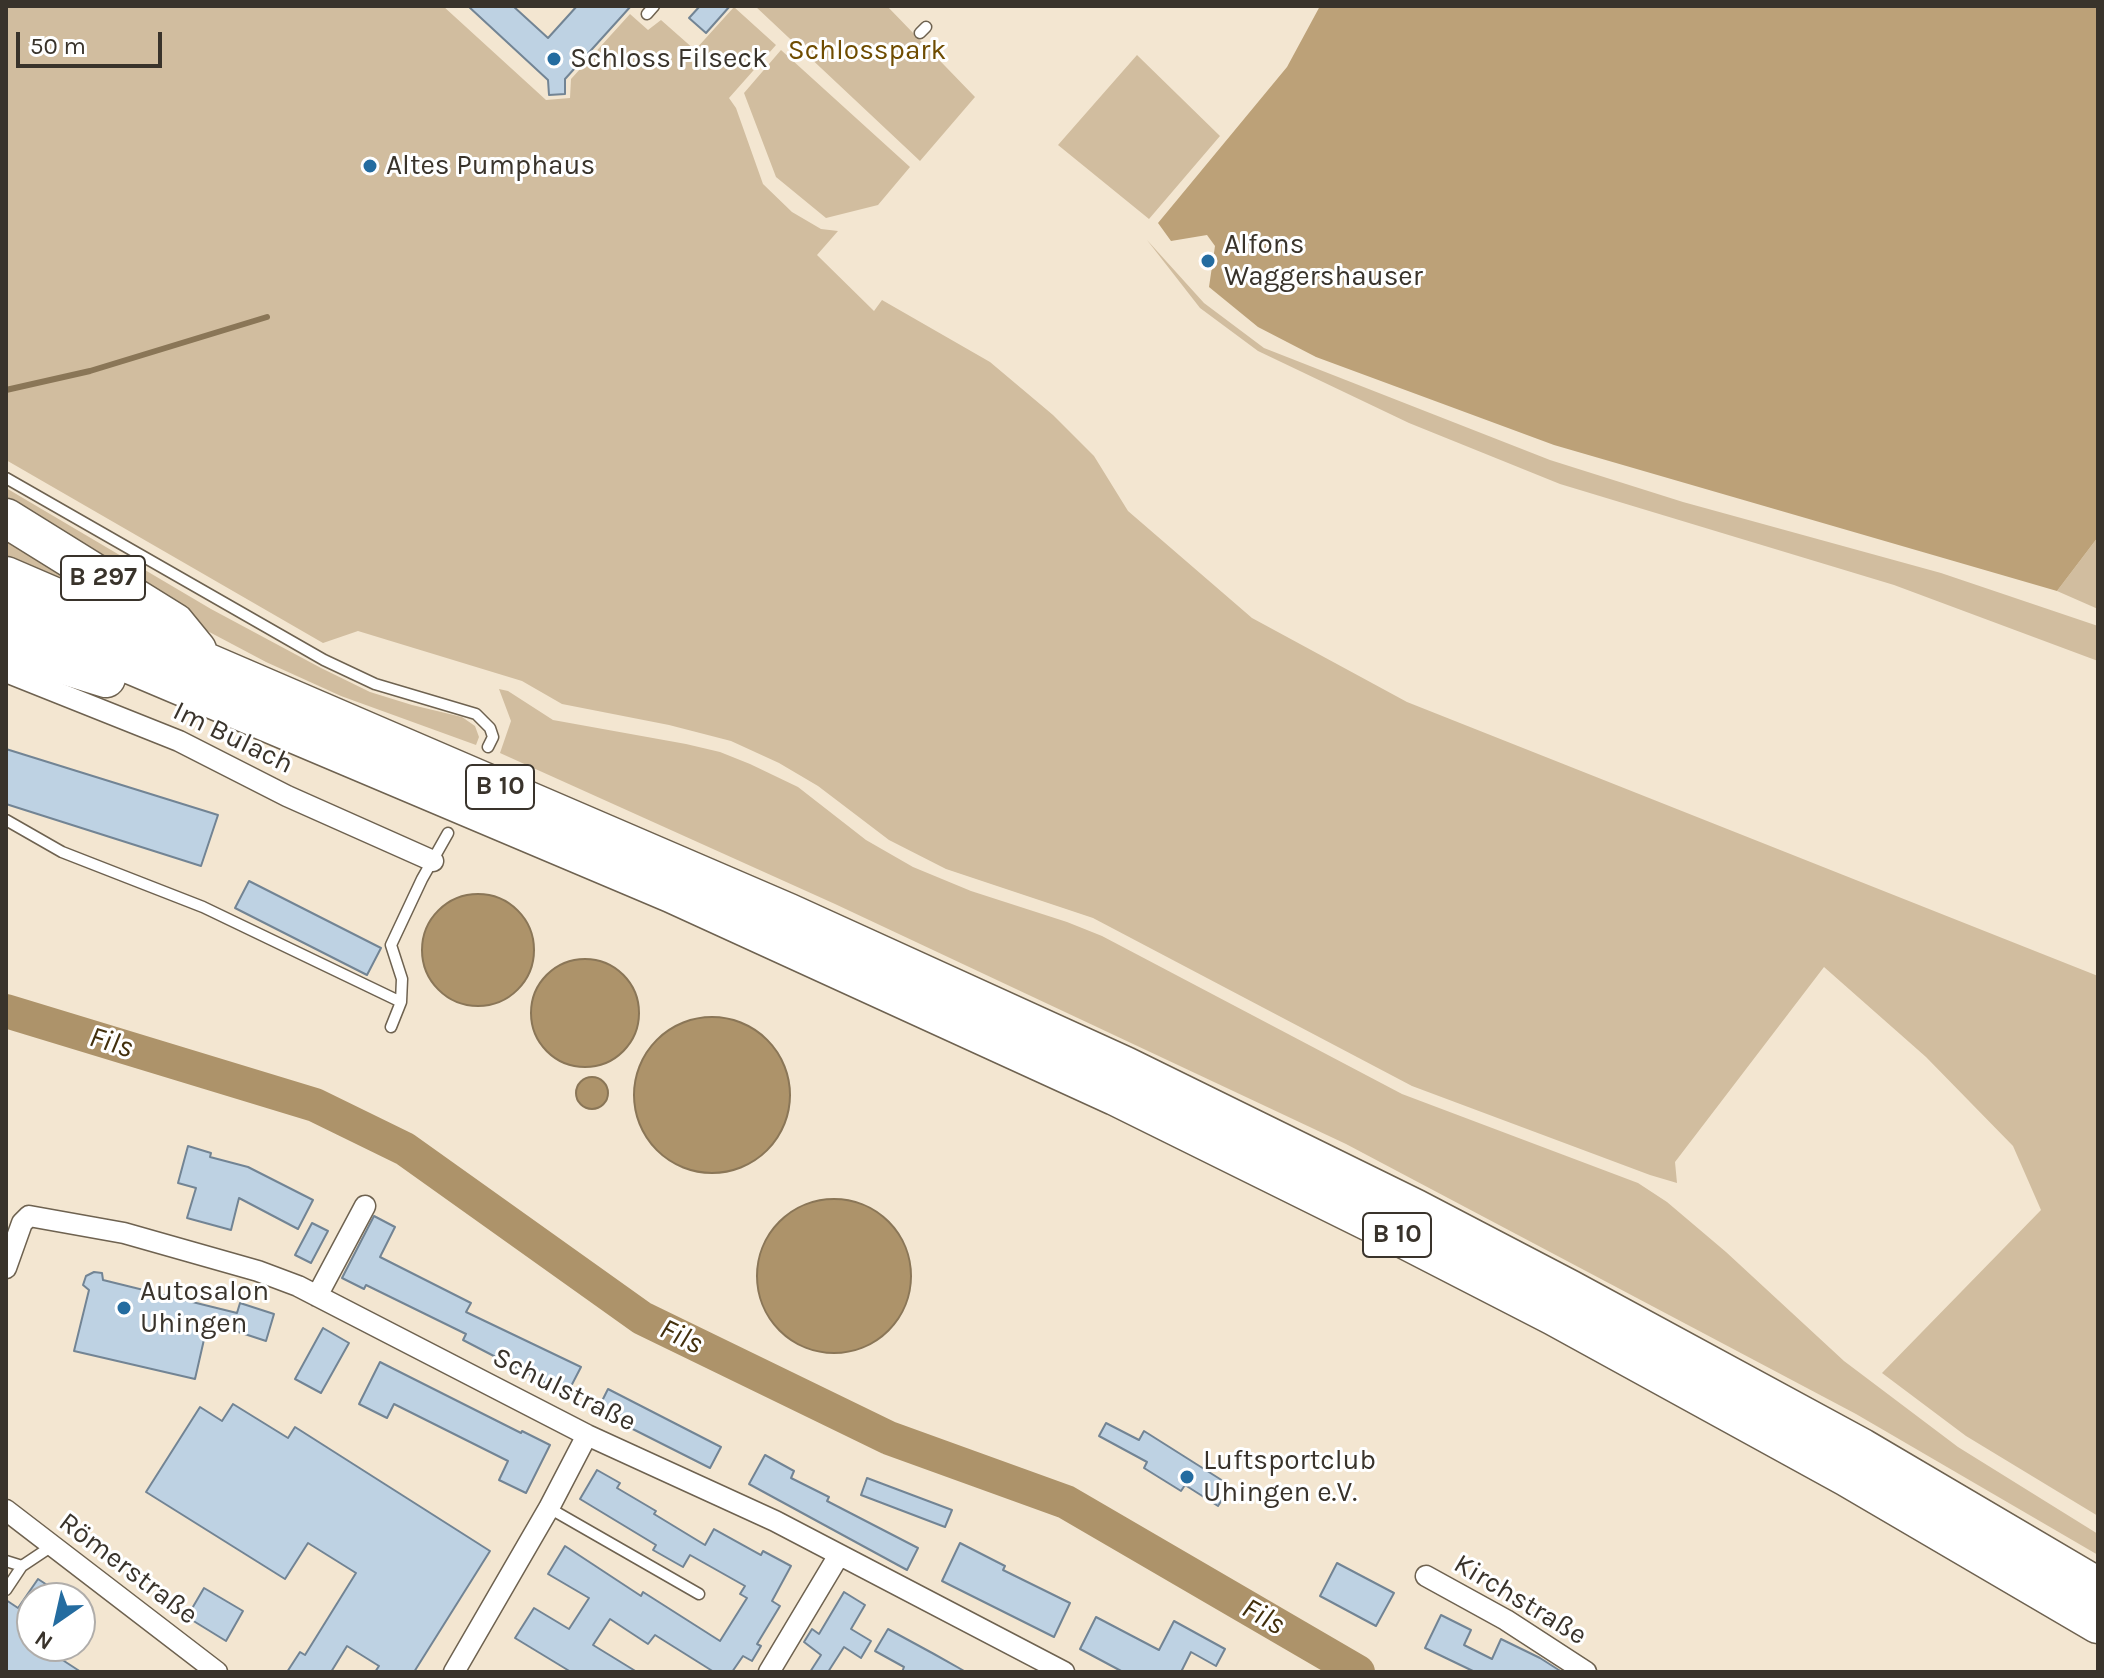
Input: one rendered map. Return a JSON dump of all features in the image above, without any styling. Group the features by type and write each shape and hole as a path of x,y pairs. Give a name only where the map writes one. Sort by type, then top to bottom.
{"highway":[{"name":"B 297","path":"6,518 175,623 204,679"},
{"name":"B 10","path":"6,576 204,679 1115,1096 1404,1239 1554,1316 1860,1484 2098,1624"},
{"name":"B 10","path":"6,612 466,772 789,913 1125,1066 1416,1209 1611,1311 1862,1448 2098,1587"},
{"name":"B 10","path":"6,647 140,688 204,679"}],"street":[{"name":"Im Bulach","path":"6,672 179,741 287,796 433,861"},
{"path":"317,1296 365,1206"},
{"name":"Schulstraße","path":"6,1268 22,1223 29,1216 124,1233 258,1271 317,1296 587,1435 775,1521 1064,1672"},
{"path":"454,1672 549,1508 587,1435"},
{"name":"Römerstraße","path":"6,1510 217,1672"},
{"path":"769,1672 839,1555"},
{"name":"Kirchstraße","path":"1426,1576 1506,1620 1586,1672"}],"lane":[{"path":"6,478 324,660 375,684 476,714 490,728 493,737 488,747"},
{"path":"6,820 62,852 203,907 401,1002"},
{"path":"391,1027 401,1002 402,979 391,945 448,833"},
{"path":"549,1508 699,1594"},
{"path":"6,1590 22,1566 52,1546"},
{"path":"6,1561 22,1566"}],"green space":[{"path":"6,6 443,6 546,100 570,98 571,79 630,14 648,30 661,20 695,50 734,7 776,45 729,98 736,108 763,184 792,212 821,229 838,231 817,255 874,311 882,300 990,362 1053,415 1094,456 1128,511 1252,618 1407,702 2098,976 2098,1516 1966,1436 1882,1373 2041,1210 2013,1146 1926,1057 1824,967 1675,1162 1677,1183 1412,1086 1093,918 946,869 889,840 818,786 779,763 731,741 562,704 522,681 358,631 323,643 6,460"},
{"name":"Schlosspark","path":"755,6 887,6 975,97 920,161"},
{"path":"781,50 910,167 878,205 826,218 776,177 744,93"},
{"path":"1137,55 1220,136 1149,219 1058,145"},
{"path":"1147,240 1204,303 1264,348 1550,460 1683,502 1941,573 2098,626 2098,661 1894,585 1560,484 1409,423 1258,351 1200,308"},
{"path":"6,488 211,609 321,668 370,692 462,717 475,726 479,737 476,745 341,696 266,662 181,617 6,509"},
{"path":"6,531 125,609 6,563"},
{"path":"2098,537 2098,609 2057,591"},
{"path":"499,689 508,691 553,720 686,744 720,752 750,764 798,787 866,840 913,867 971,891 1102,936 1402,1094 1638,1183 1667,1202 1726,1252 1844,1361 1958,1447 2098,1534 2098,1555 1856,1414 1346,1144 835,904 500,753 511,721"}],"shaded area":[{"path":"1320,6 2098,6 2098,537 2057,591 1554,445 1316,357 1258,327 1209,287 1215,246 1207,235 1171,241 1158,223 1287,67"},
{"path":"478,894 499,899 517,911 529,929 534,950 529,971 517,989 499,1001 478,1006 457,1001 439,989 427,971 422,950 427,929 439,911 457,899"},
{"path":"585,959 606,963 623,975 635,992 639,1013 635,1034 623,1051 606,1063 585,1067 564,1063 547,1051 535,1034 531,1013 535,992 547,975 564,963"},
{"path":"712,1017 742,1023 767,1040 784,1065 790,1095 784,1125 767,1150 742,1167 712,1173 682,1167 657,1150 640,1125 634,1095 640,1065 657,1040 682,1023"},
{"path":"592,1077 604,1081 608,1093 604,1105 592,1109 580,1105 576,1093 580,1081"},
{"path":"834,1199 863,1205 888,1222 905,1247 911,1276 905,1305 888,1330 863,1347 834,1353 805,1347 780,1330 763,1305 757,1276 763,1247 780,1222 805,1205"}],"building":[{"name":"Schloss Filseck","path":"468,6 513,6 548,38 577,6 631,6 565,79 565,94 549,95 548,80"},
{"path":"700,6 730,6 706,33 689,18"},
{"path":"6,749 218,815 201,866 6,804"},
{"path":"249,881 381,948 367,975 235,908"},
{"path":"188,1146 211,1153 210,1157 248,1167 313,1200 298,1229 239,1198 231,1230 187,1218 196,1188 178,1183"},
{"path":"374,1216 395,1227 380,1257 471,1303 466,1312 581,1367 567,1394 463,1340 466,1334 366,1285 364,1289 342,1278"},
{"path":"312,1223 328,1231 311,1263 295,1255"},
{"path":"94,1272 102,1273 103,1280 237,1313 240,1303 274,1314 266,1341 208,1322 195,1379 74,1351 89,1290 83,1285 86,1276"},
{"path":"323,1328 349,1343 321,1393 295,1379"},
{"path":"380,1362 550,1445 526,1493 499,1480 508,1461 394,1404 387,1418 359,1404"},
{"path":"608,1389 721,1447 710,1468 597,1411"},
{"path":"233,1404 288,1438 295,1427 490,1551 414,1672 375,1672 379,1666 347,1646 331,1672 287,1672 300,1652 305,1655 356,1573 308,1543 285,1579 146,1492 200,1407 222,1421"},
{"name":"Luftsportclub Uhingen e.V.","path":"1106,1423 1139,1440 1144,1431 1231,1486 1218,1506 1185,1485 1181,1491 1144,1468 1147,1462 1099,1436"},
{"path":"765,1455 794,1471 791,1478 829,1497 827,1501 918,1548 907,1570 749,1484"},
{"path":"597,1470 620,1483 617,1488 656,1511 654,1514 705,1545 714,1529 761,1555 763,1551 791,1566 772,1601 780,1606 757,1644 761,1646 752,1661 743,1656 732,1672 714,1672 655,1635 648,1644 610,1619 593,1645 637,1672 571,1672 515,1638 534,1608 569,1629 589,1598 548,1574 565,1546 641,1596 643,1592 720,1641 747,1598 740,1594 745,1586 690,1555 683,1567 653,1550 656,1545 580,1499"},
{"path":"867,1478 952,1510 945,1527 861,1495"},
{"path":"960,1543 1005,1566 1003,1570 1070,1603 1054,1637 942,1581"},
{"path":"1337,1563 1394,1593 1376,1626 1320,1596"},
{"path":"204,1588 243,1611 226,1641 187,1617"},
{"path":"844,1592 865,1605 851,1629 871,1641 861,1658 844,1647 828,1672 810,1672 821,1655 804,1642 812,1629 819,1634"},
{"path":"6,1600 16,1607 16,1662 66,1662 81,1672 6,1672"},
{"path":"1441,1615 1471,1630 1464,1645 1492,1659 1501,1639 1562,1672 1475,1672 1425,1648"},
{"path":"1096,1617 1159,1650 1174,1621 1225,1649 1216,1666 1191,1652 1181,1672 1123,1672 1080,1649"},
{"path":"888,1629 966,1672 902,1672 904,1667 875,1651"}],"waterway":[{"path":"6,390 90,371 267,317"},
{"name":"Fils","path":"6,1011 315,1105 405,1149 642,1318 889,1438 1066,1502 1358,1672"}],"place":[{"name":"Schloss Filseck","path":"554,59"},
{"name":"Altes Pumphaus","path":"370,166"},
{"name":"Alfons Waggershauser","path":"1208,261"},
{"name":"Autosalon Uhingen","path":"124,1308"},
{"name":"Luftsportclub Uhingen e.V.","path":"1187,1477"}]}
